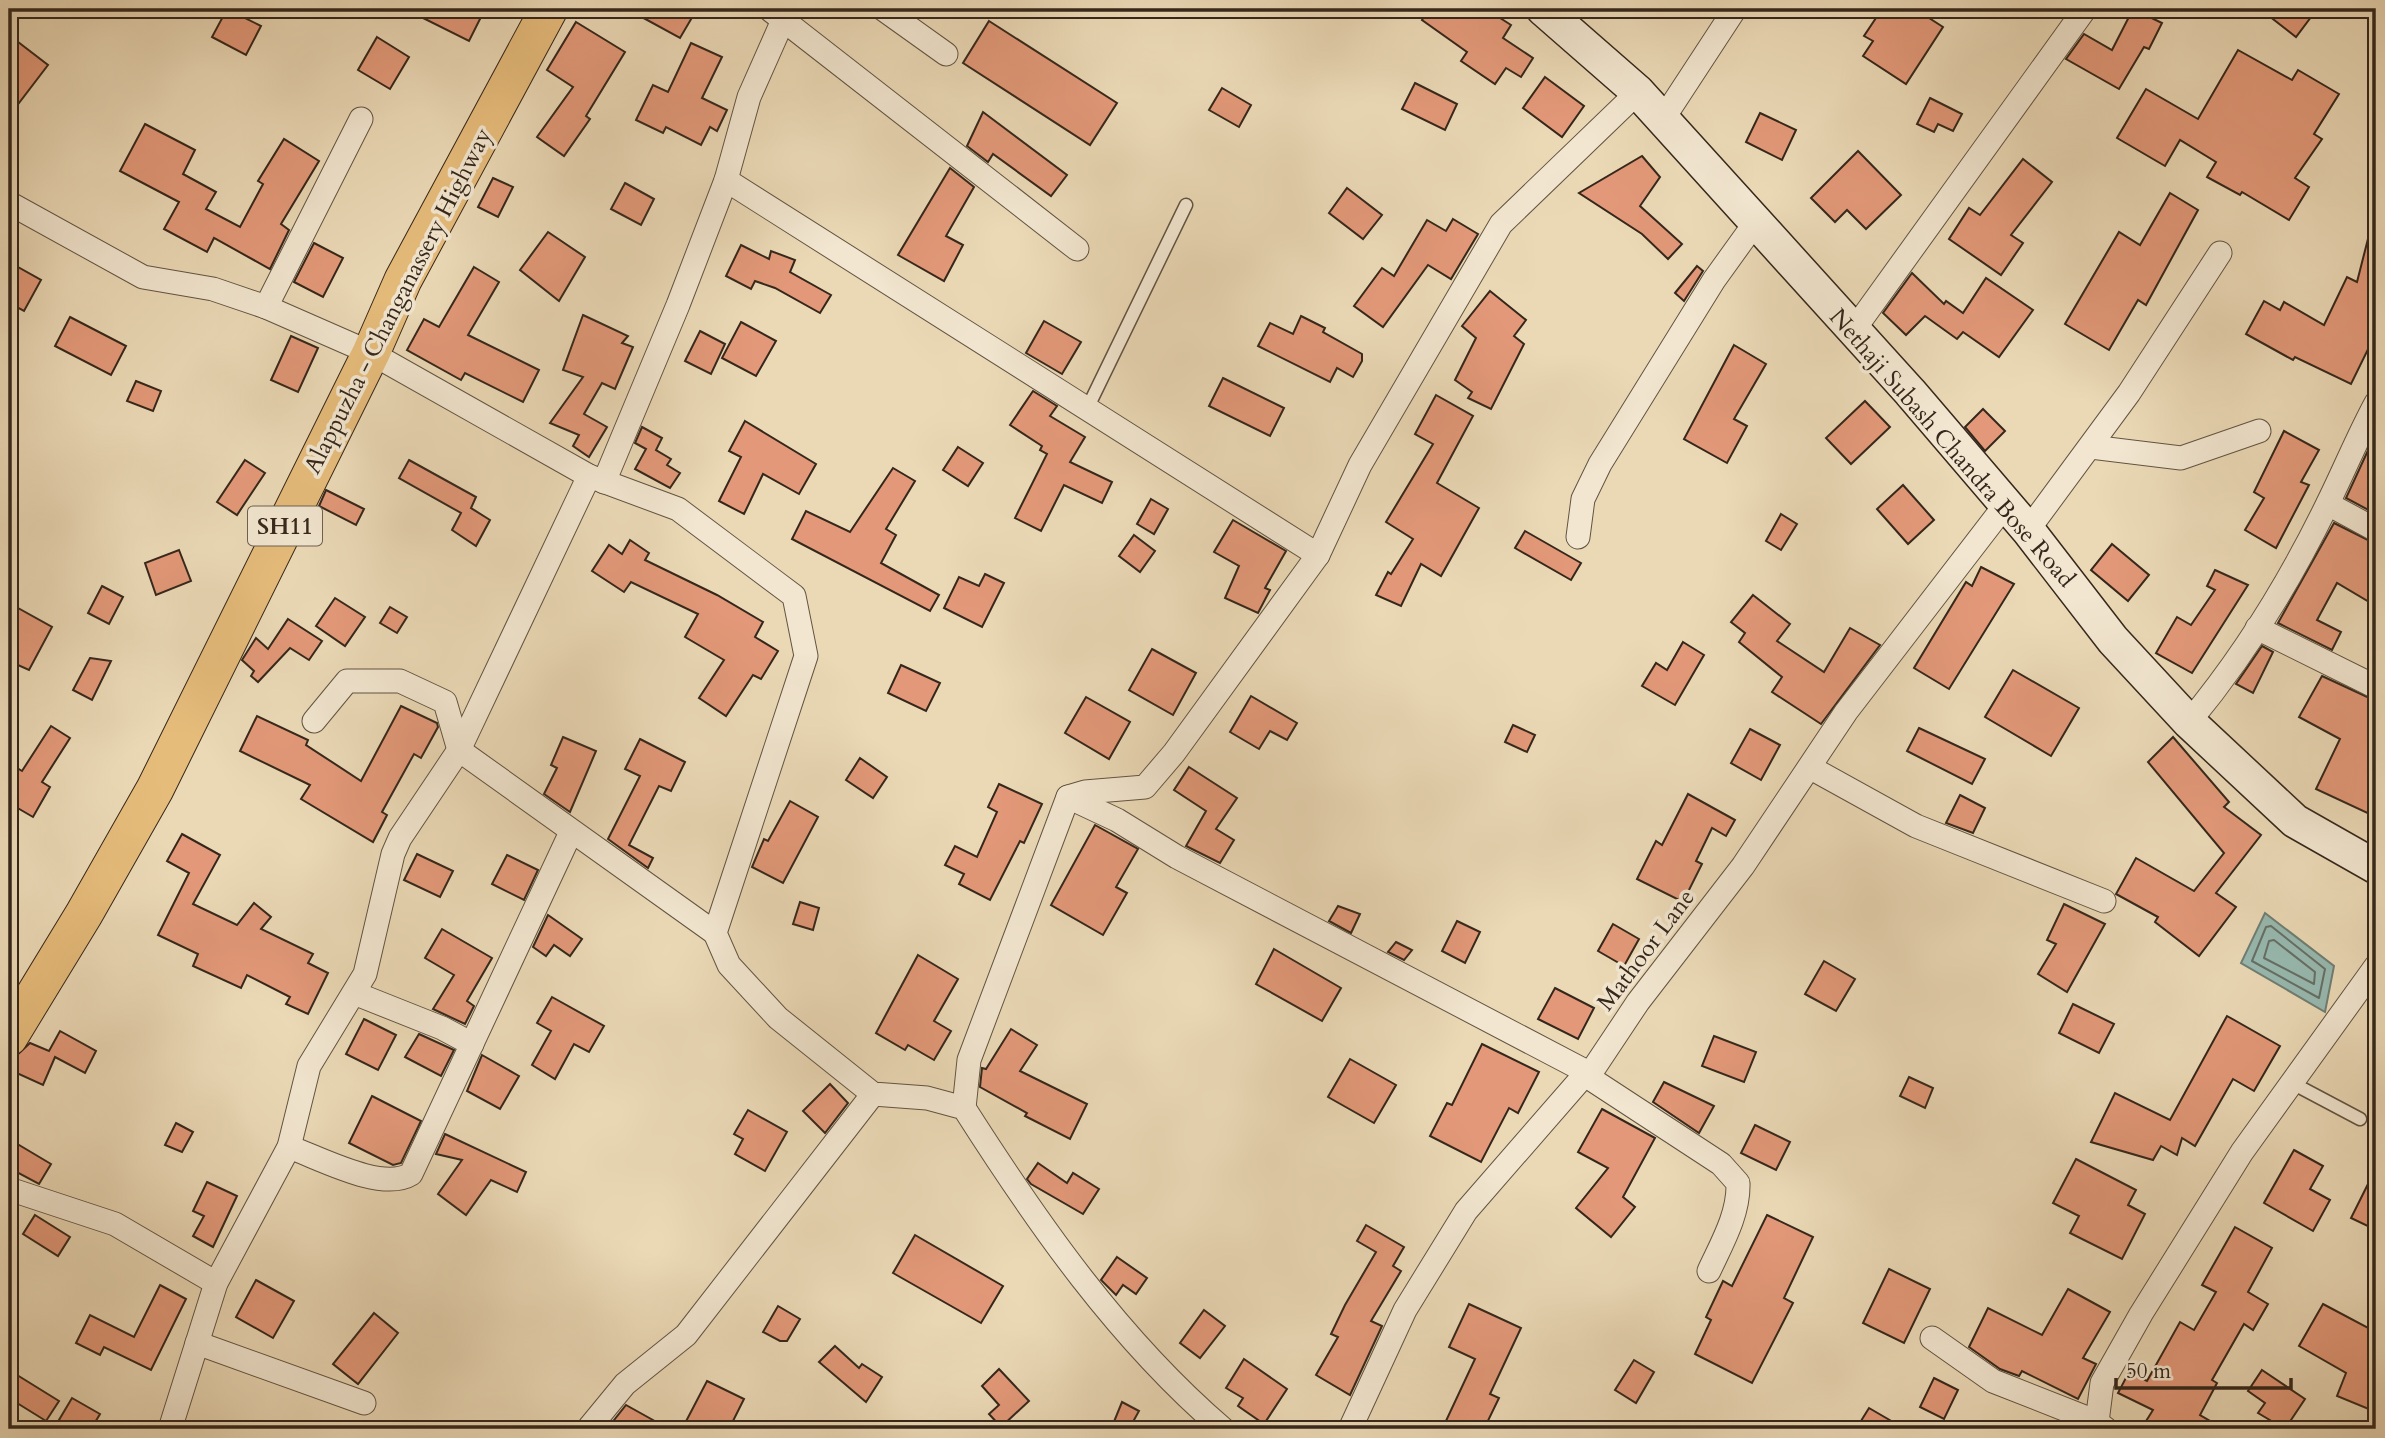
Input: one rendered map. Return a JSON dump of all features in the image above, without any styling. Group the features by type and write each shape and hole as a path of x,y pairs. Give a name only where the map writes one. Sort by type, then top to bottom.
{"main road":[{"name":"Alappuzha - Changanassery Highway","path":"9,1037 84,914 155,789 371,353 403,280 549,9"},
{"name":"Nethaji Subash Chandra Bose Road","path":"1543,9 1638,92 1663,119 2006,504 2113,640 2189,722 2295,821 2376,867"}],"street":[{"path":"883,9 946,54"},
{"path":"1663,119 1735,9"},
{"path":"1853,331 2085,9"},
{"path":"170,1429 216,1283 289,1147 309,1066 365,974 393,854 400,838 459,750 597,479 678,305 726,180 749,97 780,12 1077,249"},
{"path":"1068,797 1085,792 1145,786 1174,753 1318,555 1360,465 1501,225 1638,92"},
{"path":"266,307 361,119"},
{"path":"726,180 1318,555"},
{"path":"9,203 143,277 213,289 266,307 371,353 597,479 677,509 794,596 806,656 715,933"},
{"path":"1578,537 1583,499 1600,464 1714,280 1755,223"},
{"path":"2028,530 2091,447 2220,253"},
{"path":"2189,722 2221,683 2257,628 2328,505 2345,462 2376,403"},
{"path":"2091,447 2181,458 2259,431"},
{"name":"Mathoor Lane","path":"1350,1429 1405,1310 1466,1211 1588,1075 1638,1002 1743,866 1846,712 2006,504"},
{"path":"2328,505 2376,530"},
{"path":"2257,628 2376,687"},
{"path":"314,721 347,681 400,681 445,702 459,750 715,933 729,965 778,1018 873,1094 927,1098 964,1108"},
{"path":"1811,768 1916,825 2104,901"},
{"path":"1068,797 1117,820 1177,857 1588,1075 1721,1164 1738,1183 1739,1195 1730,1226 1709,1271"},
{"path":"1068,797 969,1060 964,1108 1021,1196 1088,1286 1139,1346 1223,1429"},
{"path":"289,1147 381,1180 400,1181 411,1174 571,832"},
{"path":"1932,1338 1993,1381 2102,1426 2102,1384 2135,1325 2242,1152 2376,967"},
{"path":"354,993 442,1028 472,1044"},
{"path":"587,1429 625,1384 686,1335 873,1094"},
{"path":"9,1189 115,1224 216,1283"},
{"path":"197,1343 364,1403"}],"lane":[{"path":"1087,409 1186,205"},
{"path":"2292,1083 2360,1119"}],"water":[{"path":"2265,913 2334,966 2325,1012 2241,963"}],"building":[{"path":"227,9 261,26 246,55 212,37"},
{"path":"405,9 485,9 469,41"},
{"path":"627,9 697,9 680,38"},
{"path":"1430,9 1486,9 1511,25 1503,38 1533,58 1521,77 1506,68 1495,84 1461,61 1467,52 1422,20"},
{"path":"1882,9 1915,9 1943,27 1906,84 1863,56 1873,41 1864,36"},
{"path":"2133,9 2162,23 2149,49 2144,47 2119,89 2066,59 2084,34 2112,50"},
{"path":"2260,9 2317,9 2296,37"},
{"path":"989,21 1117,103 1090,145 963,63"},
{"path":"576,22 625,52 586,116 590,119 564,156 537,137 573,87 547,70"},
{"path":"9,35 48,65 9,116"},
{"path":"377,37 409,57 390,89 358,70"},
{"path":"691,43 722,57 702,98 727,110 717,131 710,127 701,145 666,127 663,133 636,120 653,85 668,92"},
{"path":"2238,50 2292,80 2298,70 2339,94 2314,134 2322,139 2295,178 2309,187 2289,220 2242,192 2240,195 2207,177 2216,162 2180,140 2165,166 2117,138 2146,89 2198,119"},
{"path":"1545,77 1584,106 1562,137 1523,108"},
{"path":"1415,83 1457,104 1445,130 1402,109"},
{"path":"1222,88 1251,105 1239,127 1209,110"},
{"path":"1930,98 1962,114 1953,131 1938,124 1934,132 1917,124"},
{"path":"983,112 1067,175 1051,196 993,154 988,162 967,146"},
{"path":"1760,113 1796,130 1782,160 1746,142"},
{"path":"145,124 195,150 183,174 216,192 206,209 240,227 263,184 258,181 284,139 319,161 281,224 289,230 270,269 214,238 207,252 164,229 179,202 120,171"},
{"path":"1858,151 1901,195 1866,229 1847,210 1835,222 1811,198"},
{"path":"1642,156 1660,177 1640,206 1682,244 1668,259 1642,234 1579,193"},
{"path":"2023,159 2052,182 2011,235 2023,243 2001,275 1949,239 1969,208 1980,215"},
{"path":"950,168 974,187 946,236 963,245 944,281 898,255"},
{"path":"493,178 513,187 498,217 478,207"},
{"path":"625,183 654,199 641,225 611,209"},
{"path":"1347,188 1382,215 1363,239 1329,213"},
{"path":"2170,193 2198,210 2146,305 2138,300 2109,350 2065,324 2119,232 2140,245"},
{"path":"1453,219 1478,234 1451,279 1428,265 1383,327 1354,306 1382,268 1394,276 1427,220 1446,231"},
{"path":"2370,231 2376,231 2376,333 2351,384 2295,357 2293,360 2246,334 2264,301 2280,310 2284,302 2324,325 2347,277 2357,282"},
{"path":"548,232 585,257 559,301 520,270"},
{"path":"314,243 343,258 323,297 294,282"},
{"path":"741,245 769,259 771,251 795,260 790,272 831,295 820,313 775,288 755,281 751,289 726,276"},
{"path":"9,262 41,280 24,311 9,303"},
{"path":"1697,266 1703,271 1684,301 1675,293"},
{"path":"474,267 499,282 468,335 539,370 523,402 465,373 461,380 407,350 424,319 439,327"},
{"path":"1912,273 1944,304 1946,301 1963,313 1986,278 2033,310 1999,357 1963,332 1957,339 1925,316 1906,335 1883,313"},
{"path":"1490,291 1526,320 1514,336 1524,344 1491,409 1468,398 1472,392 1455,380 1476,338 1462,326"},
{"path":"583,315 628,336 622,343 633,347 615,389 602,383 584,414 607,427 589,457 573,446 579,435 550,423 583,377 563,370"},
{"path":"1301,316 1325,328 1323,332 1362,354 1362,361 1353,377 1337,368 1330,382 1258,346 1270,323 1293,334"},
{"path":"70,317 126,346 111,375 55,346"},
{"path":"1044,321 1081,342 1062,374 1026,353"},
{"path":"741,322 776,341 756,376 722,358"},
{"path":"700,331 725,344 711,374 685,361"},
{"path":"291,336 318,348 298,392 271,380"},
{"path":"1734,345 1766,364 1734,419 1747,426 1727,463 1684,439"},
{"path":"1223,378 1284,408 1270,436 1209,406"},
{"path":"136,381 161,391 153,411 127,401"},
{"path":"1033,391 1057,406 1050,416 1085,437 1070,462 1112,482 1102,503 1064,485 1041,531 1015,518 1047,454 1040,450 1042,446 1010,425"},
{"path":"1436,395 1473,416 1437,483 1479,508 1441,576 1421,564 1401,606 1376,595 1388,572 1391,574 1413,539 1386,522 1433,444 1415,434"},
{"path":"1865,401 1890,427 1851,464 1826,438"},
{"path":"1983,409 2005,431 1985,451 1965,427"},
{"path":"745,421 816,464 799,494 763,474 744,514 719,501 741,457 729,451"},
{"path":"642,427 662,438 656,450 671,459 667,465 680,473 670,488 635,469 646,449 635,443"},
{"path":"2284,431 2319,450 2301,482 2309,485 2276,548 2245,530 2264,498 2254,492"},
{"path":"2376,433 2376,514 2346,498"},
{"path":"958,447 983,463 968,486 943,470"},
{"path":"245,460 265,473 237,515 217,502"},
{"path":"409,460 476,497 471,508 490,520 476,546 452,530 461,513 399,478"},
{"path":"893,468 915,481 886,529 896,535 881,563 939,595 930,611 792,539 806,511 850,532"},
{"path":"1903,485 1934,520 1908,544 1877,509"},
{"path":"326,490 364,509 356,525 319,506"},
{"path":"1151,499 1168,509 1154,534 1137,524"},
{"path":"1781,514 1797,524 1781,550 1766,541"},
{"path":"1233,520 1286,551 1265,588 1270,590 1258,613 1225,598 1239,566 1214,552"},
{"path":"2334,523 2376,544 2376,606 2337,583 2317,620 2341,632 2332,650 2278,623"},
{"path":"1525,531 1581,563 1571,580 1515,548"},
{"path":"1134,535 1155,551 1140,572 1119,556"},
{"path":"630,540 649,553 645,560 717,595 763,622 755,637 778,651 761,679 753,675 726,716 699,698 724,660 685,637 698,614 631,582 624,592 592,571 609,545 622,554"},
{"path":"2112,544 2149,575 2128,601 2091,570"},
{"path":"179,550 191,581 156,595 145,563"},
{"path":"1981,567 2014,584 1949,689 1914,668 1966,582 1972,586"},
{"path":"2215,570 2248,585 2192,673 2156,653 2177,617 2191,625 2215,590 2207,586"},
{"path":"985,574 1004,583 982,627 944,608 959,577 979,586"},
{"path":"102,586 123,597 109,624 88,613"},
{"path":"1753,595 1790,624 1777,641 1824,672 1850,628 1880,645 1821,724 1772,692 1782,677 1739,642 1745,633 1731,622"},
{"path":"335,598 365,617 345,646 316,626"},
{"path":"9,603 52,627 29,670 9,661"},
{"path":"390,607 407,617 397,633 380,623"},
{"path":"288,619 322,641 309,660 290,648 258,682 251,676 254,671 242,660 256,638 268,649"},
{"path":"1683,642 1704,655 1675,705 1642,686 1656,663 1667,670"},
{"path":"2262,646 2273,652 2253,693 2236,684"},
{"path":"1152,649 1196,673 1173,715 1129,690"},
{"path":"90,658 111,661 92,700 73,690"},
{"path":"901,665 940,683 926,711 888,693"},
{"path":"2013,670 2079,708 2051,756 1985,717"},
{"path":"2322,676 2376,701 2376,817 2316,789 2340,739 2299,717"},
{"path":"1251,696 1297,723 1287,740 1270,731 1259,749 1230,732"},
{"path":"1086,697 1130,722 1109,759 1065,733"},
{"path":"401,706 437,723 438,727 421,758 414,754 382,812 387,815 373,842 301,799 310,785 240,751 257,716 308,740 306,745 361,781"},
{"path":"1513,725 1535,735 1527,752 1505,742"},
{"path":"51,726 70,738 42,782 50,787 33,817 9,803 9,763 22,771"},
{"path":"1919,728 1985,759 1972,784 1907,751"},
{"path":"1750,729 1780,745 1761,780 1731,763"},
{"path":"563,737 596,751 570,812 544,794 557,768 551,765"},
{"path":"2173,737 2229,802 2224,807 2261,835 2216,893 2236,907 2199,956 2155,922 2158,917 2116,894 2136,858 2194,891 2224,853 2148,762"},
{"path":"640,739 685,762 671,791 659,786 629,845 653,858 648,868 608,839 640,776 625,769"},
{"path":"860,758 887,777 873,798 846,780"},
{"path":"1189,767 1237,798 1216,829 1234,840 1220,863 1186,846 1206,811 1174,790"},
{"path":"999,784 1042,804 1024,843 1020,841 990,900 959,884 964,874 945,865 955,846 977,857 997,812 988,807"},
{"path":"1688,794 1735,820 1726,836 1712,828 1696,861 1702,864 1683,902 1637,879 1656,841 1662,845"},
{"path":"1960,795 1985,808 1973,833 1946,823"},
{"path":"790,801 818,817 783,883 752,867 764,839 768,841"},
{"path":"1095,825 1138,849 1116,887 1127,893 1103,935 1051,905"},
{"path":"182,834 220,855 193,904 237,925 254,903 271,917 261,929 313,954 308,963 328,973 308,1014 286,1004 290,997 247,975 241,988 193,966 198,954 158,935 189,873 167,861"},
{"path":"417,854 453,871 440,897 404,880"},
{"path":"507,855 538,870 524,900 492,884"},
{"path":"800,902 819,908 813,930 793,924"},
{"path":"2064,904 2105,924 2067,992 2038,974 2056,944 2047,940"},
{"path":"1338,906 1360,914 1351,933 1329,921"},
{"path":"548,915 582,939 570,956 554,945 546,956 533,947"},
{"path":"1457,921 1480,932 1465,963 1442,951"},
{"path":"1613,924 1639,939 1624,966 1598,951"},
{"path":"442,929 492,958 467,1001 474,1006 465,1024 433,1009 454,975 425,958"},
{"path":"1396,942 1412,950 1404,960 1388,952"},
{"path":"1274,949 1341,988 1322,1021 1256,984"},
{"path":"918,955 958,979 934,1021 951,1031 934,1060 908,1045 905,1050 876,1033"},
{"path":"1824,961 1855,979 1836,1011 1805,994"},
{"path":"1555,988 1594,1008 1578,1039 1538,1019"},
{"path":"552,997 604,1026 589,1052 574,1044 555,1079 532,1065 551,1031 537,1023"},
{"path":"2073,1004 2114,1024 2099,1053 2059,1033"},
{"path":"2227,1016 2280,1046 2254,1091 2233,1079 2195,1146 2182,1138 2177,1155 2161,1146 2153,1160 2091,1142 2115,1093 2170,1120"},
{"path":"364,1019 396,1035 378,1070 346,1054"},
{"path":"1011,1029 1037,1045 1020,1071 1087,1104 1070,1139 1025,1116 1027,1113 980,1087 982,1068 986,1069"},
{"path":"60,1031 96,1051 85,1073 55,1057 43,1085 10,1070 16,1056 30,1043 49,1051"},
{"path":"419,1034 454,1050 441,1076 405,1057"},
{"path":"1714,1036 1756,1052 1744,1082 1702,1066"},
{"path":"1482,1044 1539,1072 1518,1113 1509,1108 1481,1162 1430,1136 1447,1103 1452,1105"},
{"path":"482,1055 519,1076 500,1109 467,1091"},
{"path":"1350,1059 1396,1085 1374,1123 1328,1097"},
{"path":"1909,1077 1933,1088 1925,1108 1900,1096"},
{"path":"1664,1082 1714,1106 1699,1133 1653,1102"},
{"path":"830,1084 848,1103 825,1133 803,1111"},
{"path":"372,1096 421,1121 401,1163 393,1165 349,1143"},
{"path":"1602,1109 1655,1138 1623,1197 1635,1207 1611,1237 1576,1208 1608,1168 1578,1152"},
{"path":"748,1110 787,1132 765,1171 735,1154 743,1139 734,1134"},
{"path":"176,1123 193,1132 182,1152 165,1145"},
{"path":"1755,1125 1790,1142 1776,1170 1741,1153"},
{"path":"445,1134 526,1172 517,1192 491,1180 466,1215 438,1194 462,1160 436,1154"},
{"path":"9,1139 51,1164 39,1184 9,1168"},
{"path":"2294,1150 2323,1166 2310,1189 2330,1200 2313,1231 2264,1203"},
{"path":"2076,1159 2136,1190 2128,1205 2145,1214 2122,1259 2070,1233 2079,1216 2053,1203"},
{"path":"1038,1163 1067,1183 1073,1173 1099,1189 1083,1214 1031,1184 1027,1179"},
{"path":"2376,1168 2376,1230 2351,1218"},
{"path":"207,1182 237,1196 213,1247 193,1236 204,1216 193,1211"},
{"path":"35,1215 70,1237 58,1256 23,1234"},
{"path":"1767,1215 1813,1237 1784,1298 1793,1303 1752,1383 1695,1354 1711,1320 1706,1317 1723,1281 1732,1286"},
{"path":"1366,1225 1404,1247 1393,1266 1401,1271 1371,1321 1382,1326 1350,1395 1316,1375 1338,1337 1331,1334 1345,1305 1376,1252 1357,1241"},
{"path":"2235,1227 2272,1248 2248,1292 2268,1304 2253,1330 2244,1324 2212,1380 2217,1383 2200,1415 2224,1429 2141,1429 2153,1410 2118,1393 2129,1372 2147,1381 2180,1322 2194,1330 2216,1292 2202,1285"},
{"path":"915,1235 1003,1286 981,1323 893,1273"},
{"path":"1117,1257 1147,1278 1136,1294 1123,1285 1116,1295 1101,1280"},
{"path":"1889,1269 1930,1289 1904,1343 1863,1323"},
{"path":"256,1280 294,1301 273,1338 236,1317"},
{"path":"160,1285 186,1299 151,1370 104,1347 100,1355 76,1343 90,1315 134,1337"},
{"path":"2068,1289 2110,1312 2083,1358 2096,1364 2078,1399 2022,1371 2019,1376 2000,1369 1969,1347 1988,1308 2042,1335"},
{"path":"1469,1304 1521,1328 1490,1394 1499,1398 1484,1429 1458,1429 1445,1423 1475,1359 1449,1347"},
{"path":"2323,1304 2376,1332 2376,1412 2337,1396 2346,1373 2299,1346"},
{"path":"778,1306 800,1319 787,1341 780,1341 763,1332"},
{"path":"1204,1310 1225,1326 1200,1358 1180,1343"},
{"path":"374,1313 398,1333 358,1384 333,1364"},
{"path":"835,1346 859,1368 862,1364 882,1377 866,1402 819,1362"},
{"path":"1244,1359 1287,1389 1264,1424 1238,1406 1243,1398 1226,1388"},
{"path":"1634,1360 1654,1372 1636,1403 1615,1390"},
{"path":"999,1369 1029,1401 1001,1427 989,1414 999,1405 982,1386"},
{"path":"9,1370 59,1401 46,1421 9,1398"},
{"path":"2262,1370 2305,1399 2285,1429 2258,1413 2265,1403 2248,1391"},
{"path":"1934,1378 1958,1390 1944,1419 1920,1407"},
{"path":"707,1381 744,1399 729,1429 682,1429"},
{"path":"72,1398 100,1414 91,1429 75,1429 59,1420"},
{"path":"1122,1402 1139,1411 1129,1429 1111,1429"},
{"path":"626,1405 669,1429 607,1429"},
{"path":"1869,1408 1905,1429 1856,1429"}]}
